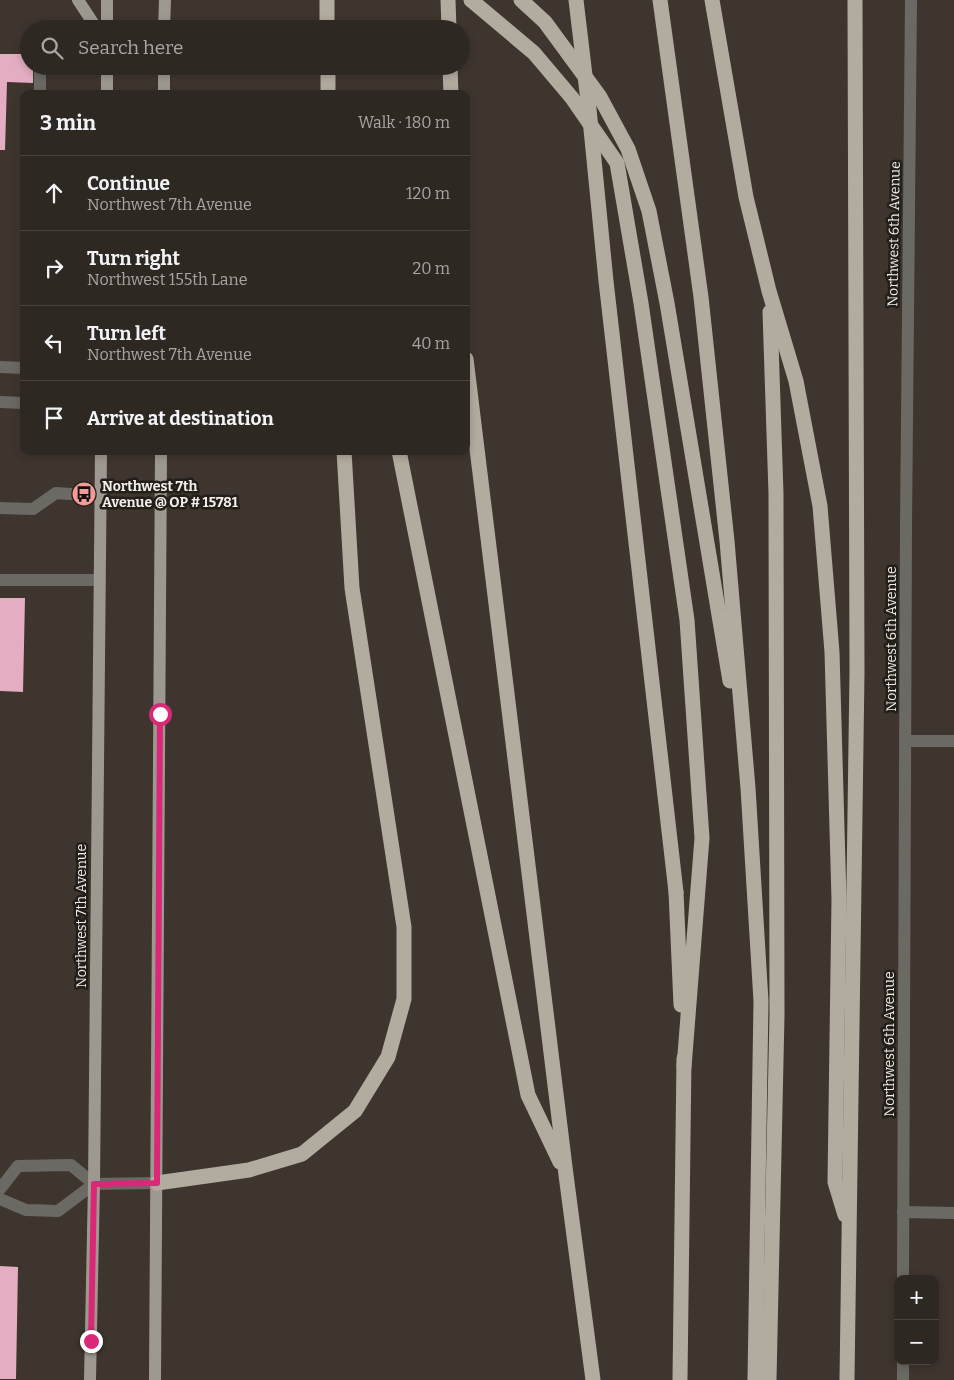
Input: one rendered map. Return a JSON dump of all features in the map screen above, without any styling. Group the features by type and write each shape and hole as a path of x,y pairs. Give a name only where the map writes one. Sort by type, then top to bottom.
{"highway":[{"path":"327,0 327,20"},
{"path":"448,0 449,20"},
{"path":"471,0 534,53 572,98 617,162 641,304 687,620 702,838 684,1068"},
{"path":"522,0 546,22 600,97 628,149 649,211 667,303 748,788"},
{"path":"576,0 676,892 684,1068 680,1380"},
{"path":"660,0 701,297 727,541 748,788 761,1001 755,1380"},
{"path":"712,0 746,197 769,291 796,381 820,506 832,652 839,898 835,1182 849,1231"},
{"path":"847,1380 857,672 855,0"},
{"path":"328,75 328,90"},
{"path":"450,75 451,90"},
{"path":"769,291 776,494 777,1015 769,1380"},
{"path":"470,392 593,1380"},
{"path":"157,1183 249,1170 302,1154 355,1111 388,1057 404,999 404,927 352,588 344,455"},
{"path":"400,455 528,1094 566,1175"}],"main road":[{"path":"78,0 91,20"},
{"path":"107,0 107,20"},
{"path":"164,20 165,0"},
{"path":"107,75 107,90"},
{"path":"164,75 164,90"},
{"name":"Northwest 7th Avenue","path":"90,1380 94,1184 101,455"},
{"path":"155,1380 161,455"}],"street":[{"name":"Northwest 6th Avenue","path":"903,1275 906,525 911,0"},
{"path":"40,75 40,90"},
{"path":"0,367 20,368"},
{"path":"0,402 20,403"},
{"path":"0,508 33,509 56,493 101,496"},
{"path":"0,580 99,580"},
{"path":"906,741 954,741"},
{"path":"0,1189 18,1166 71,1166 94,1184"},
{"path":"0,1199 26,1210 58,1211 94,1184 157,1183"},
{"path":"903,1212 954,1213"},
{"path":"903,1365 903,1380"}],"building":[{"path":"0,54 20,54 20,75 33,75 33,83 7,82 5,150 0,150"},
{"path":"0,598 25,598 23,692 0,691"},
{"path":"0,1266 18,1267 16,1379 0,1379"}],"place":[{"name":"Northwest 7th Avenue @ OP # 15781","path":"84,494"}],"route":[{"path":"91,1341 94,1184 157,1183 160,714"}]}
